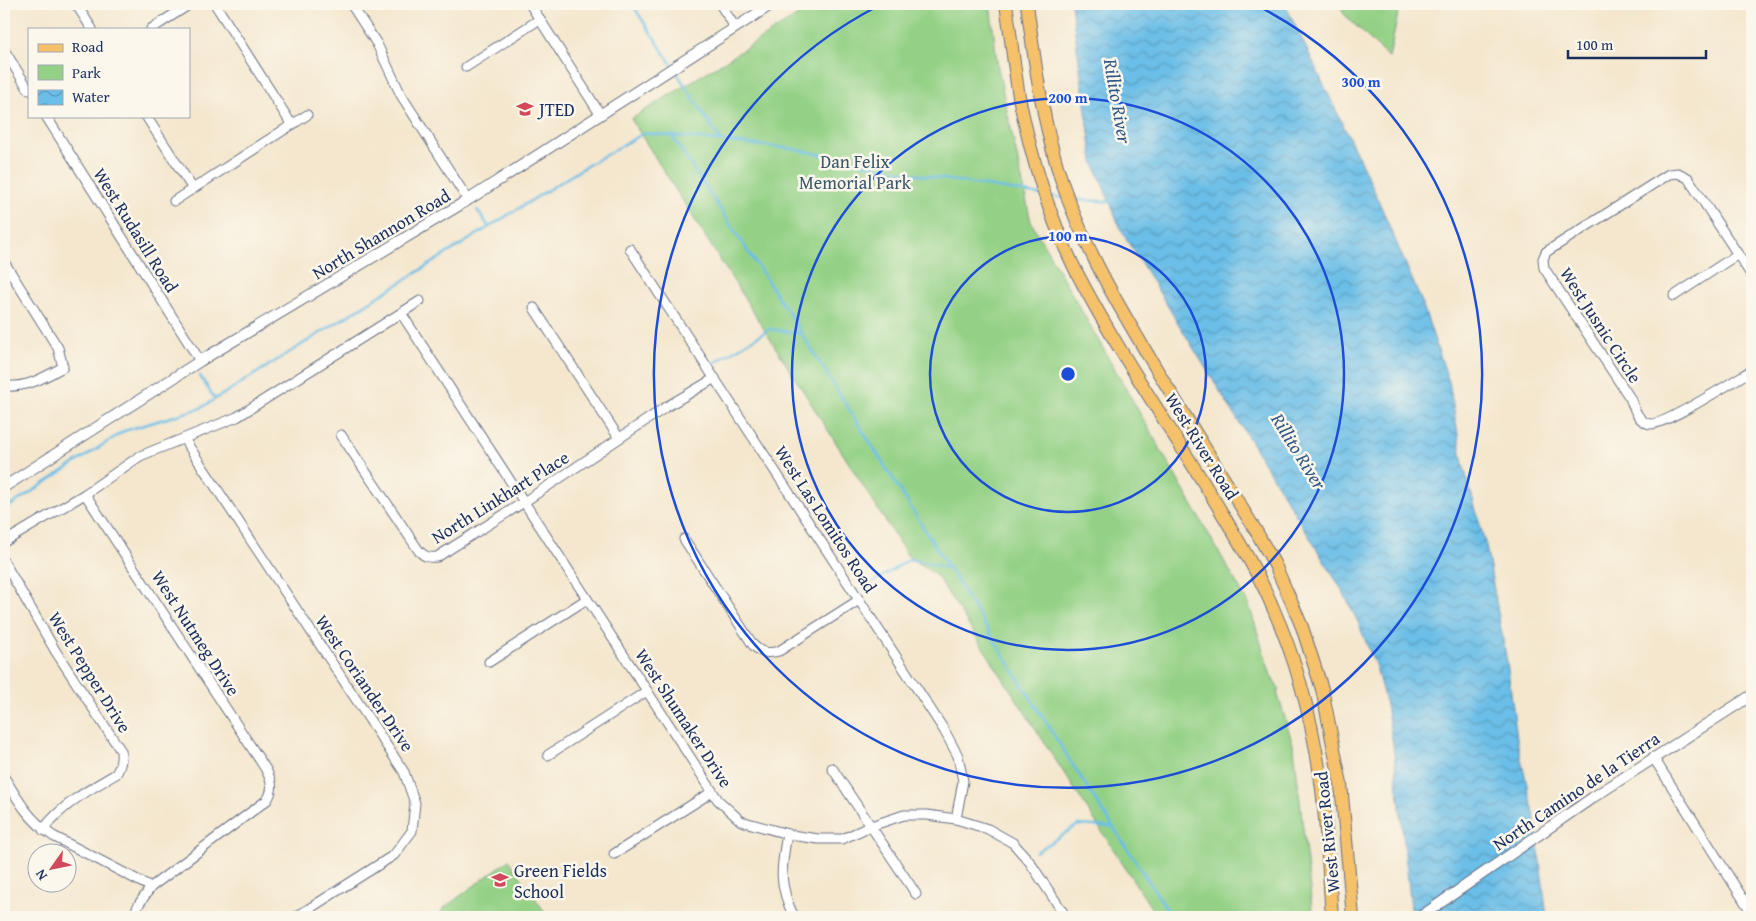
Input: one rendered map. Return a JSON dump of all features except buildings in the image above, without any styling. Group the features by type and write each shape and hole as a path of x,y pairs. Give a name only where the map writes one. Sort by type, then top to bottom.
{"main road":[{"name":"West River Road","path":"1006,4 1021,104 1042,182 1077,273 1103,319 1213,497 1273,608 1304,697 1315,749 1322,788 1332,917"},
{"name":"West River Road","path":"1027,4 1039,95 1052,150 1076,219 1097,265 1133,330 1275,565 1302,627 1322,688 1341,784 1353,917"},
{"path":"1282,634 1302,627"}],"street":[{"path":"76,4 91,28"},
{"path":"153,28 190,4"},
{"path":"215,4 292,125"},
{"path":"351,4 377,44 401,95 468,200"},
{"path":"530,4 600,114"},
{"path":"720,4 735,27"},
{"name":"North Shannon Road","path":"4,487 200,361 468,200 772,4"},
{"path":"466,67 540,19"},
{"path":"4,50 28,88"},
{"path":"174,202 307,115"},
{"name":"West Rudasill Road","path":"47,118 200,361"},
{"path":"147,118 192,189"},
{"name":"West Jusnic Circle","path":"1752,276 1700,195 1681,170 1669,174 1546,252 1539,259 1630,398 1637,415 1646,427 1664,421 1752,370"},
{"name":"West Las Lomitos Road","path":"630,249 944,730 958,756 963,781 956,819"},
{"path":"1674,296 1738,254"},
{"path":"4,262 58,348 63,367 36,382 17,387 4,386"},
{"path":"4,542 85,494 140,456 237,417 420,301"},
{"path":"534,308 620,438"},
{"name":"West Shumaker Drive","path":"401,313 712,792 741,821 787,834 818,839 842,839 871,826 904,815 927,814 956,819 988,829 1013,843 1028,861 1066,917"},
{"name":"North Linkhart Place","path":"342,435 427,562 444,554 666,407 715,378"},
{"name":"West Coriander Drive","path":"184,439 404,772 415,803 412,831 394,854 296,917"},
{"name":"West Nutmeg Drive","path":"85,494 265,768 272,782 273,793 262,804 151,888"},
{"path":"684,539 753,645 767,657 859,600"},
{"name":"West Pepper Drive","path":"4,562 56,652 121,751 124,765 116,774 75,799 50,820 43,830"},
{"path":"489,662 587,599"},
{"path":"548,755 647,692"},
{"name":"North Camino de la Tierra","path":"1420,917 1592,798 1752,695"},
{"path":"1653,758 1752,913"},
{"path":"832,768 916,894"},
{"path":"4,777 22,806 43,830 151,888 139,904 133,917"},
{"path":"614,854 712,792"},
{"path":"787,834 782,867 783,892 794,917"}],"green space":[{"name":"Dan Felix Memorial Park","path":"817,4 990,4 998,69 1031,222 1249,605 1271,676 1280,690 1277,692 1294,748 1313,917 1157,917 937,576 907,555 631,119"},
{"path":"1340,4 1400,4 1389,58 1344,14"},
{"path":"509,860 548,917 438,917 444,908"}],"water":[{"name":"Rillito River","path":"1071,4 1285,4 1370,181 1421,300 1449,382 1463,464 1486,546 1507,662 1518,746 1534,814 1547,917 1412,917 1393,744 1386,705 1376,667 1358,622 1342,590 1121,230 1093,161"}],"waterway":[{"path":"632,4 672,65"},
{"path":"675,70 721,141"},
{"path":"4,510 124,431 201,408 583,168 644,133 794,149 914,174 1041,195"},
{"path":"672,136 788,312 1074,767 1172,917"},
{"path":"1049,196 1064,198"},
{"path":"1072,199 1111,202"},
{"path":"477,210 489,227"},
{"path":"714,363 770,329 802,334"},
{"path":"200,376 215,399"},
{"path":"4,499 12,505"},
{"path":"864,588 910,559 948,568"},
{"path":"1036,852 1078,825 1112,827"}],"place":[{"name":"JTED","path":"525,109"},
{"name":"Green Fields School","path":"500,880"}]}
